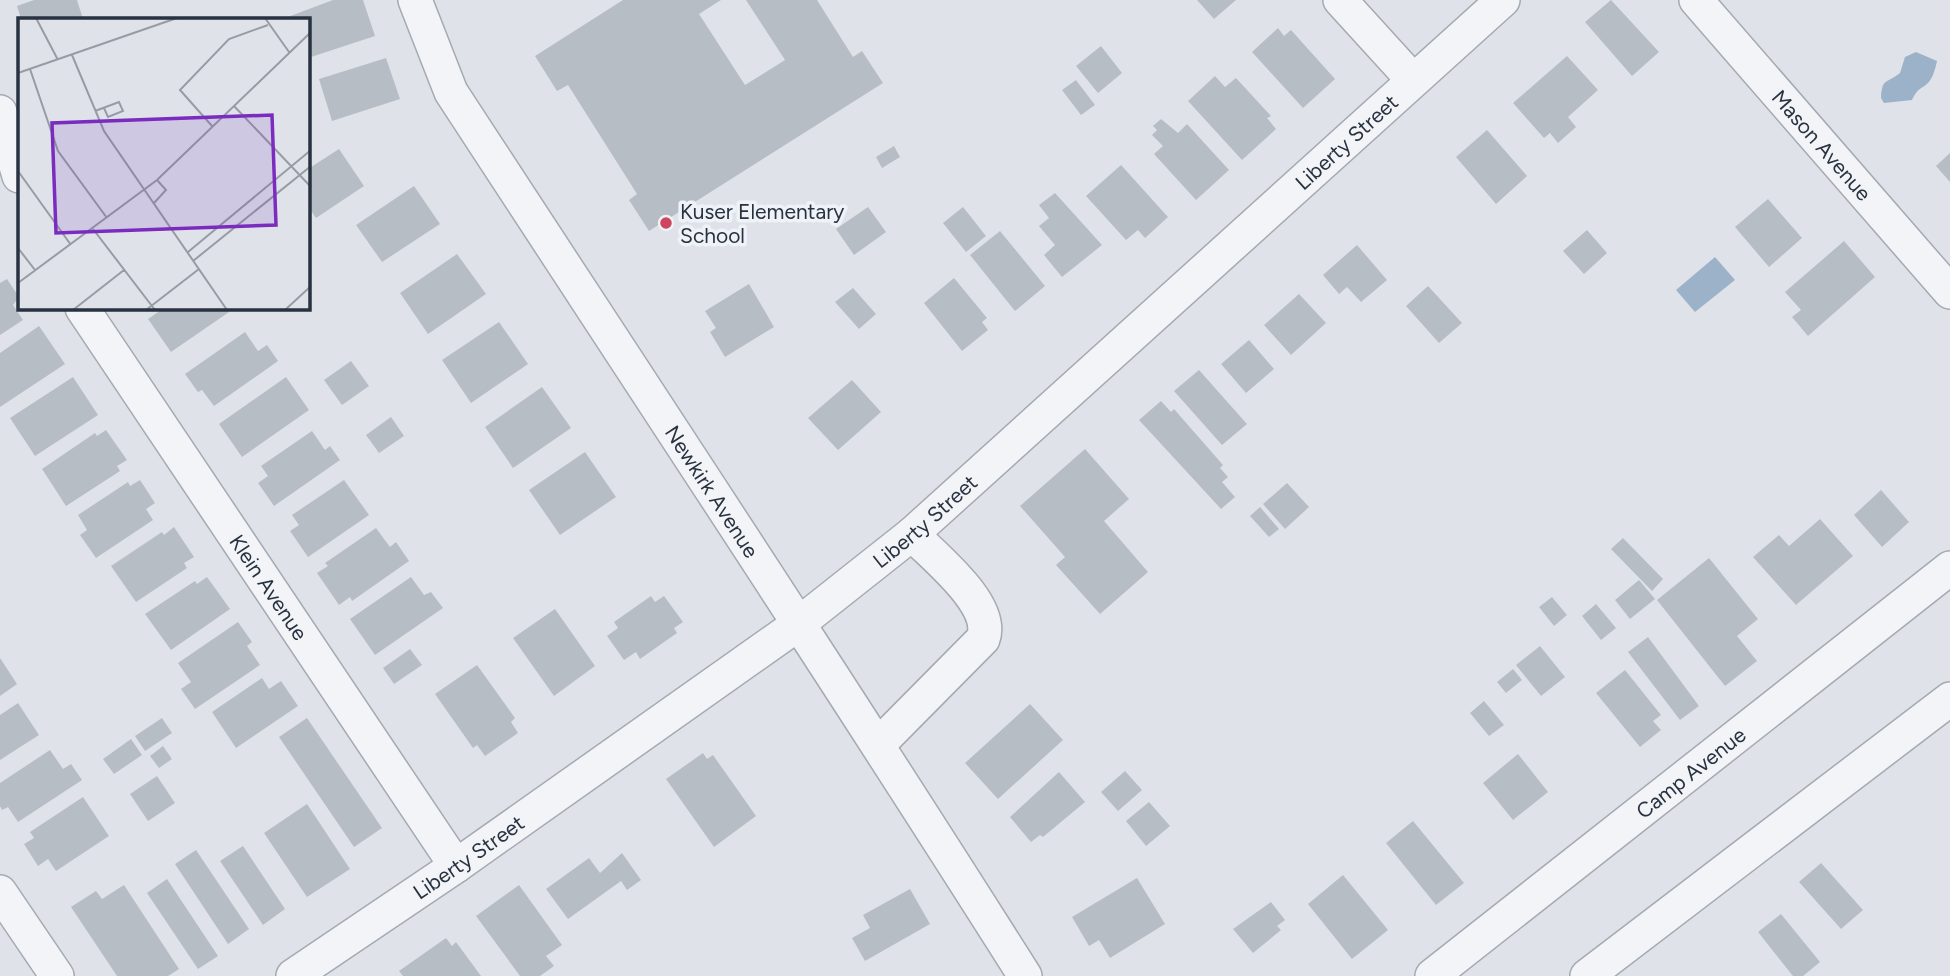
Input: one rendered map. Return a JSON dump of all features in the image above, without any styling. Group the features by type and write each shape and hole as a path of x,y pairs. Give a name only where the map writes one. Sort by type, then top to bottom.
{"street":[{"name":"Newkirk Avenue","path":"415,0 451,92 797,625 878,744 1025,976"},
{"path":"1340,0 1412,79"},
{"name":"Liberty Street","path":"293,976 333,965 457,866 797,625 912,534 1412,79 1503,0"},
{"name":"Mason Avenue","path":"1696,0 1950,292"},
{"path":"0,112 18,173"},
{"name":"Klein Avenue","path":"83,310 457,866"},
{"path":"878,744 983,639 986,630 981,608 912,534"},
{"name":"Camp Avenue","path":"1432,976 1950,568"},
{"path":"1587,976 1950,699"},
{"path":"0,892 57,976"}],"water":[{"path":"1916,52 1937,61 1928,83 1912,100 1884,103 1881,98 1884,84 1900,73 1905,57"},
{"path":"1715,257 1735,280 1695,312 1676,290"}],"building":[{"path":"34,0 77,0 83,18 21,18 17,6"},
{"path":"333,0 363,0 375,36 310,57 310,18 285,18"},
{"name":"Kuser Elementary School","path":"623,0 721,0 699,14 745,85 785,60 746,0 817,0 853,57 862,51 883,83 649,231 629,200 637,194 568,85 557,91 535,56"},
{"path":"1197,0 1236,0 1214,19"},
{"path":"1611,0 1659,52 1632,76 1585,22"},
{"path":"1278,28 1284,36 1291,30 1335,79 1303,108 1252,52"},
{"path":"1101,46 1122,73 1098,93 1076,66"},
{"path":"1567,56 1598,90 1568,117 1576,127 1558,143 1550,133 1544,138 1513,103"},
{"path":"386,58 400,99 332,121 319,79"},
{"path":"1215,76 1225,87 1236,78 1271,116 1267,118 1276,129 1242,160 1188,101"},
{"path":"1076,80 1095,105 1081,115 1062,90"},
{"path":"1161,119 1178,133 1187,124 1229,170 1196,200 1154,154 1163,146 1152,135 1157,130 1153,126"},
{"path":"1487,130 1527,176 1496,204 1456,157"},
{"path":"894,146 900,157 882,168 876,157"},
{"path":"339,149 364,186 316,218 310,209 310,168"},
{"path":"1950,153 1950,182 1936,166"},
{"path":"1121,165 1168,217 1145,238 1138,230 1126,240 1086,196"},
{"path":"414,186 440,224 382,262 356,225"},
{"path":"1055,193 1102,245 1062,277 1044,255 1055,245 1039,226 1049,218 1039,205"},
{"path":"1768,199 1802,238 1769,267 1735,227"},
{"path":"868,207 886,232 854,255 836,229"},
{"path":"963,207 986,236 966,252 943,223"},
{"path":"1587,230 1607,253 1584,274 1563,251"},
{"path":"1000,231 1045,286 1015,311 970,255"},
{"path":"1844,241 1875,277 1808,336 1792,317 1801,310 1785,292"},
{"path":"1357,245 1387,280 1361,302 1347,287 1339,294 1323,275"},
{"path":"457,254 486,294 428,334 400,293"},
{"path":"954,278 987,318 982,322 988,330 962,351 924,303"},
{"path":"7,279 18,296 13,305 23,320 0,335 0,283"},
{"path":"749,284 774,327 725,357 710,332 716,328 705,311"},
{"path":"1428,286 1462,323 1439,343 1406,306"},
{"path":"853,288 876,314 859,329 835,302"},
{"path":"1299,294 1326,323 1291,355 1264,325"},
{"path":"161,310 229,312 171,352 148,319"},
{"path":"499,322 528,364 471,403 442,360"},
{"path":"39,326 65,364 0,407 0,353"},
{"path":"245,332 258,351 267,345 278,361 214,406 202,390 198,392 185,374"},
{"path":"1249,340 1274,369 1246,393 1221,364"},
{"path":"351,361 369,386 342,405 324,380"},
{"path":"1199,370 1247,424 1222,445 1174,391"},
{"path":"73,377 98,415 35,456 10,418"},
{"path":"286,377 309,410 242,457 219,424"},
{"path":"852,380 881,412 838,450 808,418"},
{"path":"542,387 571,428 513,468 485,427"},
{"path":"1161,401 1171,412 1174,409 1223,465 1220,468 1228,477 1222,482 1235,497 1221,509 1139,420"},
{"path":"391,417 404,436 379,453 366,435"},
{"path":"106,430 127,460 117,466 120,471 66,506 42,469 95,433 97,436"},
{"path":"312,431 325,450 330,446 340,460 274,506 258,483 268,476 261,466"},
{"path":"1085,449 1129,499 1104,521 1148,572 1100,614 1056,565 1065,557 1020,506"},
{"path":"585,452 616,497 560,535 529,490"},
{"path":"140,480 155,503 146,509 153,520 96,558 80,535 87,530 78,515 128,482 130,486"},
{"path":"344,480 369,515 308,557 290,531 299,525 292,515"},
{"path":"1287,483 1309,507 1285,529 1263,504"},
{"path":"1881,490 1909,522 1882,547 1854,515"},
{"path":"1260,507 1279,529 1269,537 1250,516"},
{"path":"1820,519 1853,556 1796,605 1753,557 1779,535 1789,546"},
{"path":"174,527 194,557 184,563 187,568 136,602 111,566"},
{"path":"376,528 390,547 396,542 409,561 352,601 350,597 339,605 317,573 328,566 325,563"},
{"path":"1623,538 1663,579 1652,591 1611,549"},
{"path":"1709,558 1758,619 1737,636 1757,661 1725,686 1657,600"},
{"path":"207,577 230,609 171,650 145,614 195,581 197,584"},
{"path":"411,577 424,595 431,592 443,608 375,655 350,619"},
{"path":"1639,580 1655,599 1630,619 1615,600"},
{"path":"651,596 655,602 664,596 683,622 674,628 677,633 640,659 636,652 624,660 607,636 618,628 614,622"},
{"path":"1552,597 1567,615 1554,626 1539,607"},
{"path":"1596,604 1616,628 1601,640 1582,616"},
{"path":"555,609 595,666 554,696 513,638"},
{"path":"238,622 252,642 247,646 260,665 195,709 181,689 191,682 178,663"},
{"path":"1648,637 1699,706 1680,720 1628,652"},
{"path":"1540,646 1565,677 1541,696 1516,665"},
{"path":"410,649 422,665 394,684 383,668"},
{"path":"0,658 17,684 0,696"},
{"path":"477,665 515,718 511,722 518,733 485,756 477,745 473,748 435,694"},
{"path":"1513,669 1522,680 1506,693 1497,682"},
{"path":"1625,670 1661,715 1653,721 1661,730 1640,747 1596,693"},
{"path":"262,678 269,689 281,681 298,706 236,748 212,712"},
{"path":"1484,701 1504,725 1489,736 1470,713"},
{"path":"18,703 39,735 0,760 0,715"},
{"path":"1030,704 1063,740 998,799 965,763"},
{"path":"162,718 172,733 145,751 135,736"},
{"path":"307,718 382,828 354,847 279,737"},
{"path":"131,739 142,755 114,774 103,759"},
{"path":"163,746 172,759 159,768 150,756"},
{"path":"50,750 63,769 71,764 82,780 18,822 8,807 2,810 0,806 0,783"},
{"path":"703,753 707,759 713,755 756,816 714,847 666,779"},
{"path":"1518,754 1548,792 1513,820 1483,783"},
{"path":"1125,771 1142,790 1118,811 1101,792"},
{"path":"1059,772 1085,802 1043,837 1040,835 1031,842 1010,817"},
{"path":"157,776 175,803 148,821 130,794"},
{"path":"83,797 109,836 56,871 48,859 38,866 24,844 34,838 30,832"},
{"path":"1149,802 1170,826 1146,846 1126,821"},
{"path":"307,804 350,869 307,897 264,833"},
{"path":"1413,821 1464,883 1436,905 1386,843"},
{"path":"243,846 285,909 263,925 220,861"},
{"path":"196,850 249,929 228,944 175,864"},
{"path":"622,853 641,880 627,890 621,881 568,919 546,889 589,858 600,873"},
{"path":"1821,863 1863,910 1841,929 1799,882"},
{"path":"1343,875 1388,930 1352,959 1308,904"},
{"path":"1137,878 1165,924 1110,958 1099,940 1089,946 1072,917"},
{"path":"167,879 218,956 198,969 147,893"},
{"path":"124,885 179,969 168,976 117,976 71,907 96,891 102,899"},
{"path":"519,885 562,945 546,956 554,966 540,976 520,976 476,916"},
{"path":"910,889 930,924 865,961 852,938 870,928 863,915"},
{"path":"1271,902 1285,920 1277,926 1281,930 1253,953 1233,929"},
{"path":"1781,914 1820,962 1803,976 1793,976 1758,932"},
{"path":"446,938 452,946 456,942 481,976 403,976 399,971"}],"place":[{"name":"Kuser Elementary School","path":"666,223"}]}
